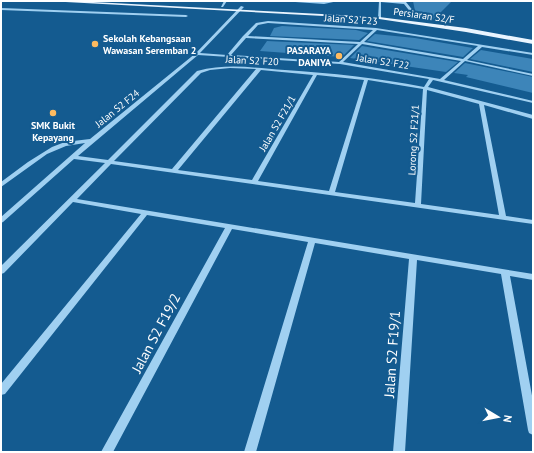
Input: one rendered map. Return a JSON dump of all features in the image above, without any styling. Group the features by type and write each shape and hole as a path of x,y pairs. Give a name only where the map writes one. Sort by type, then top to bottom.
{"main road":[{"name":"Persiaran S2/F","path":"49,1 379,16 430,20 533,36"},
{"name":"Persiaran S2/F","path":"119,1 222,6 241,9"},
{"name":"Persiaran S2/F","path":"379,16 533,42"}],"street":[{"path":"222,6 226,1"},
{"path":"282,1 333,3 337,1"},
{"path":"379,16 380,1 405,3 413,13 429,15 430,20"},
{"path":"1,9 186,16"},
{"name":"Jalan S2 F24","path":"1,221 91,141 197,54 241,9"},
{"name":"Jalan S2 F23","path":"228,56 244,37 261,22 376,29 533,54"},
{"path":"340,63 376,29"},
{"path":"244,37 361,43 464,60 533,75"},
{"path":"442,79 482,45"},
{"name":"Jalan S2 F22","path":"197,54 340,63 442,79 533,102"},
{"name":"Jalan S2 F20","path":"1,271 199,72 211,68 224,67 316,73 366,79 425,88 533,117"},
{"path":"174,171 259,69"},
{"name":"Jalan S2 F21/1","path":"254,182 316,73"},
{"name":"Lorong S2 F21/1","path":"418,206 425,88 432,78"},
{"path":"332,193 366,79"},
{"path":"481,104 503,218"},
{"path":"1,185 43,154 62,145 91,141"},
{"path":"73,157 533,222"},
{"path":"72,200 533,277"},
{"path":"1,391 146,213"},
{"name":"Jalan S2 F19/2","path":"107,452 229,227"},
{"path":"250,452 312,240"},
{"name":"Jalan S2 F19/1","path":"399,452 413,257"},
{"path":"505,272 533,430"}],"building":[{"path":"413,1 451,2 433,20 430,13 415,11"},
{"path":"282,26 356,30 368,33 359,40 270,36 274,28"},
{"path":"375,34 415,38 473,48 463,57 367,41"},
{"path":"267,41 354,45 342,57 260,51"},
{"path":"362,46 458,62 446,72 350,58"},
{"path":"481,50 533,59 533,72 470,59"},
{"path":"465,63 533,77 533,93 466,77 468,75 454,73"}],"place":[{"name":"Sekolah Kebangsaan Wawasan Seremban 2","path":"95,44"},
{"name":"PASARAYA DANIYA","path":"339,56"},
{"name":"SMK Bukit Kepayang","path":"53,113"}]}
